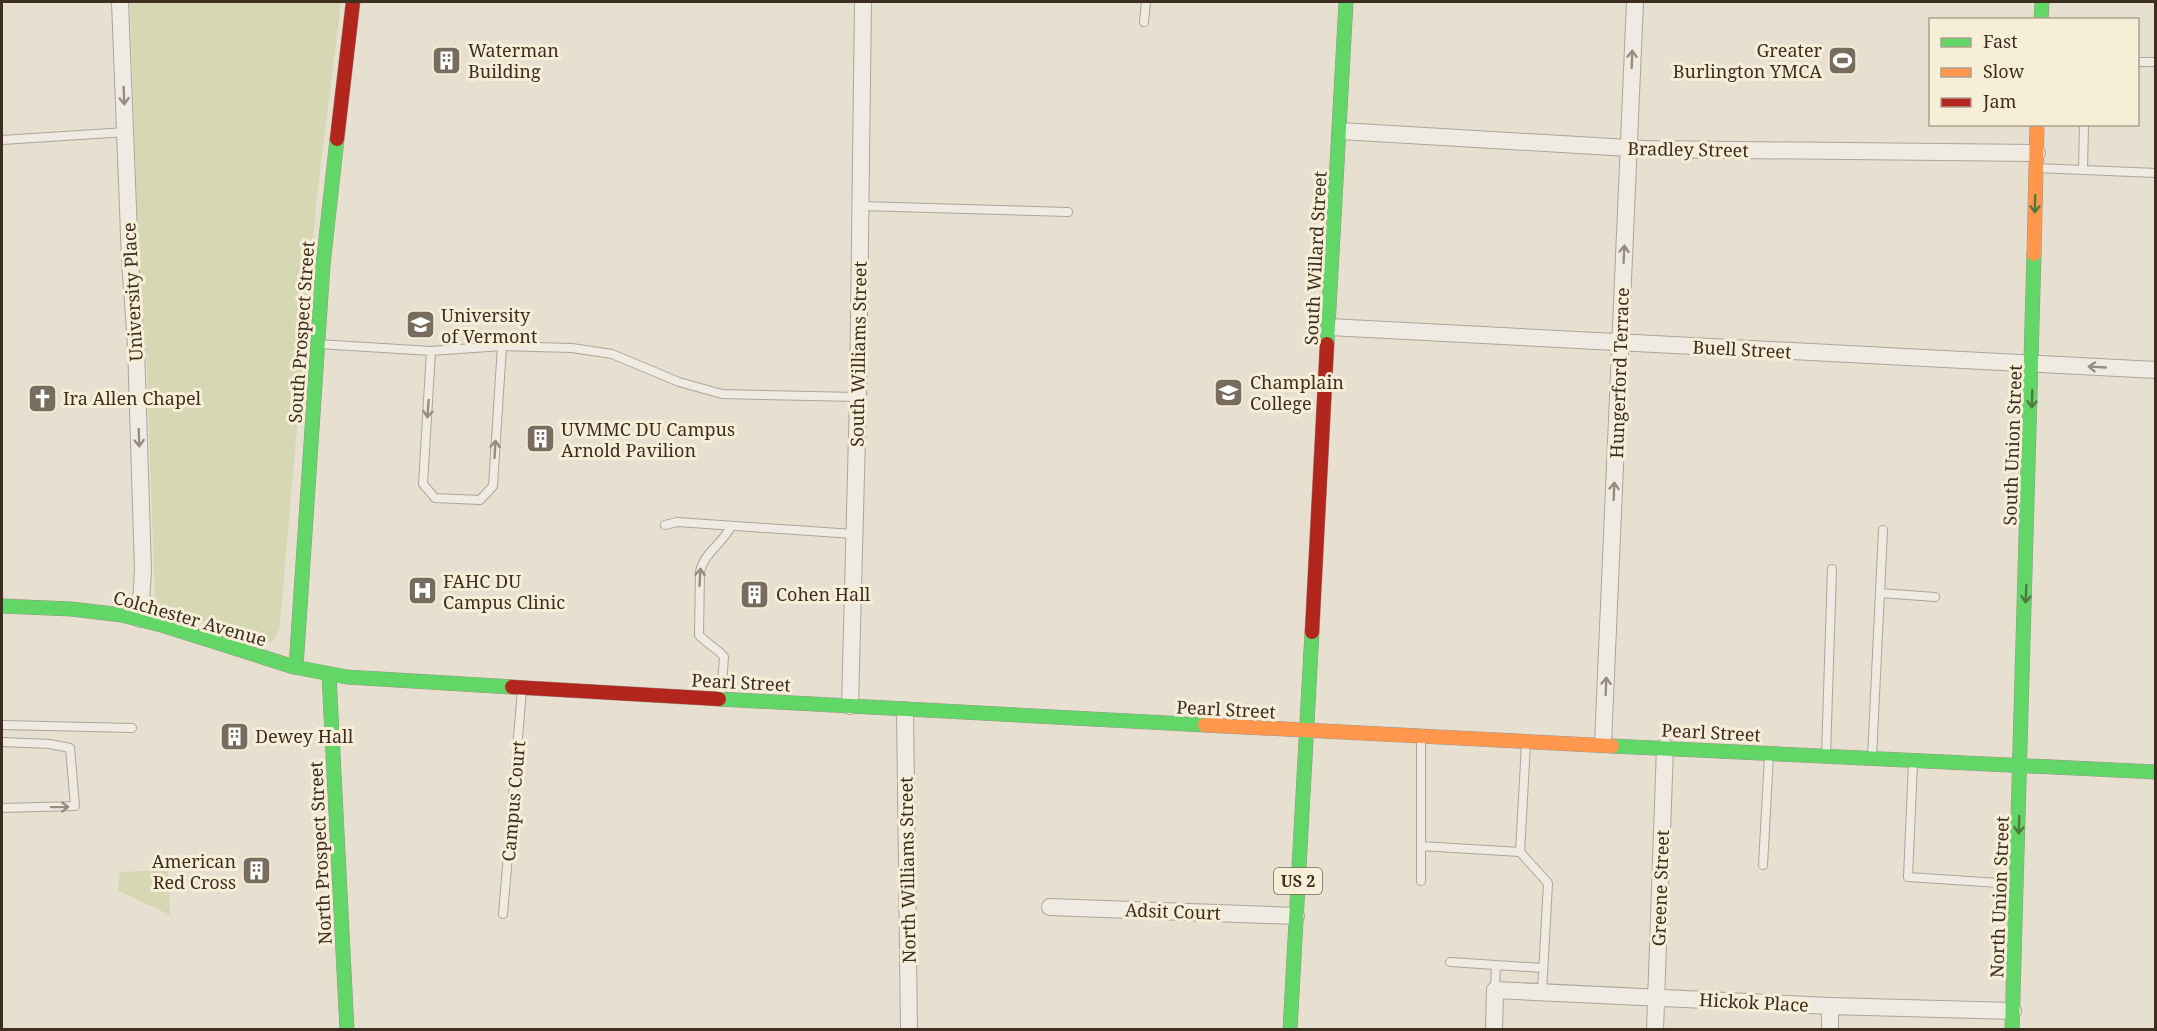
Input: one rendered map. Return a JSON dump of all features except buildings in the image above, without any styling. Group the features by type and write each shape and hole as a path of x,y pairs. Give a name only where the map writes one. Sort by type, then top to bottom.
{"main road":[{"name":"South Prospect Street","path":"296,667 316,344 337,128 354,2"},
{"name":"South Willard Street","path":"1306,732 1347,2"},
{"path":"2042,2 2042,18"},
{"name":"South Union Street","path":"2021,766 2037,126"},
{"name":"Colchester Avenue","path":"2,606 73,608 140,619 296,667"},
{"name":"Pearl Street","path":"296,667 329,675 905,710 1306,732 1603,744 2156,772"},
{"name":"North Prospect Street","path":"329,675 346,1029"},
{"name":"US 2","path":"1290,1029 1306,732"},
{"name":"North Union Street","path":"2012,1029 2021,766"}],"street":[{"name":"University Place","path":"120,2 130,260 136,346 143,570 140,619"},
{"name":"South Williams Street","path":"850,706 858,397 862,2"},
{"name":"Hungerford Terrace","path":"1603,744 1635,2"},
{"name":"Bradley Street","path":"1341,131 1629,148 2036,160"},
{"name":"Buell Street","path":"1329,327 2156,370"},
{"name":"North Williams Street","path":"905,710 909,1029"},
{"name":"Greene Street","path":"1655,1029 1665,747"},
{"name":"Adsit Court","path":"1050,907 1296,916"},
{"name":"Hickok Place","path":"1495,990 1830,1006 2013,1011"},
{"path":"1494,1029 1495,990"},
{"path":"1830,1006 1830,1029"}],"lane":[{"path":"1144,22 1146,2"},
{"path":"2139,62 2156,62"},
{"path":"2083,170 2084,126"},
{"path":"2,140 126,132"},
{"path":"2036,160 2083,170 2156,173"},
{"path":"860,206 1068,213"},
{"path":"316,344 431,351 502,346 572,348 612,354 679,382 723,394 858,397"},
{"path":"431,351 423,484 435,498 480,500 493,486 502,346"},
{"path":"665,525 677,522 854,534"},
{"path":"721,699 724,657 717,648 699,635 702,562 726,537 731,526"},
{"path":"1872,758 1883,530"},
{"path":"1826,756 1832,569"},
{"path":"1880,593 1935,597"},
{"name":"Campus Court","path":"503,914 523,687"},
{"path":"2,725 132,728"},
{"path":"1421,737 1421,881"},
{"path":"1520,852 1526,741"},
{"path":"2,742 50,744 70,748 75,806 2,808"},
{"path":"1763,865 1769,753"},
{"path":"1913,761 1908,877 2017,884"},
{"path":"1421,846 1520,852 1548,883 1542,992"},
{"path":"1450,962 1543,968"},
{"path":"1495,990 1496,965"}],"green space":[{"path":"130,2 341,2 317,195 280,624 275,639 266,643 165,609 157,603 155,597 146,349 139,262"},
{"path":"168,870 170,915 118,889 120,872"}],"traffic: fast":[{"path":"1327,344 1346,2"},
{"path":"2041,18 2042,2"},
{"path":"296,667 323,265 337,139"},
{"path":"2012,1030 2034,254"},
{"path":"2,606 71,609 122,615 165,626 294,667 347,677 512,687"},
{"path":"1290,1030 1312,632"},
{"path":"329,675 347,1030"},
{"path":"719,699 1205,725"},
{"path":"1612,746 2156,772"}],"traffic: slow":[{"path":"2034,254 2037,126"},
{"path":"1205,725 1612,746"}],"traffic: jam":[{"path":"337,139 353,2"},
{"path":"1312,632 1327,344"},
{"path":"512,687 719,699"}],"place":[{"name":"Waterman Building","path":"447,60"},
{"name":"Greater Burlington YMCA","path":"1843,60"},
{"name":"University of Vermont","path":"420,325"},
{"name":"Champlain College","path":"1229,392"},
{"name":"Ira Allen Chapel","path":"42,398"},
{"name":"UVMMC DU Campus Arnold Pavilion","path":"540,439"},
{"name":"FAHC DU Campus Clinic","path":"422,591"},
{"name":"Cohen Hall","path":"755,594"},
{"name":"Dewey Hall","path":"234,736"},
{"name":"American Red Cross","path":"257,871"}]}
